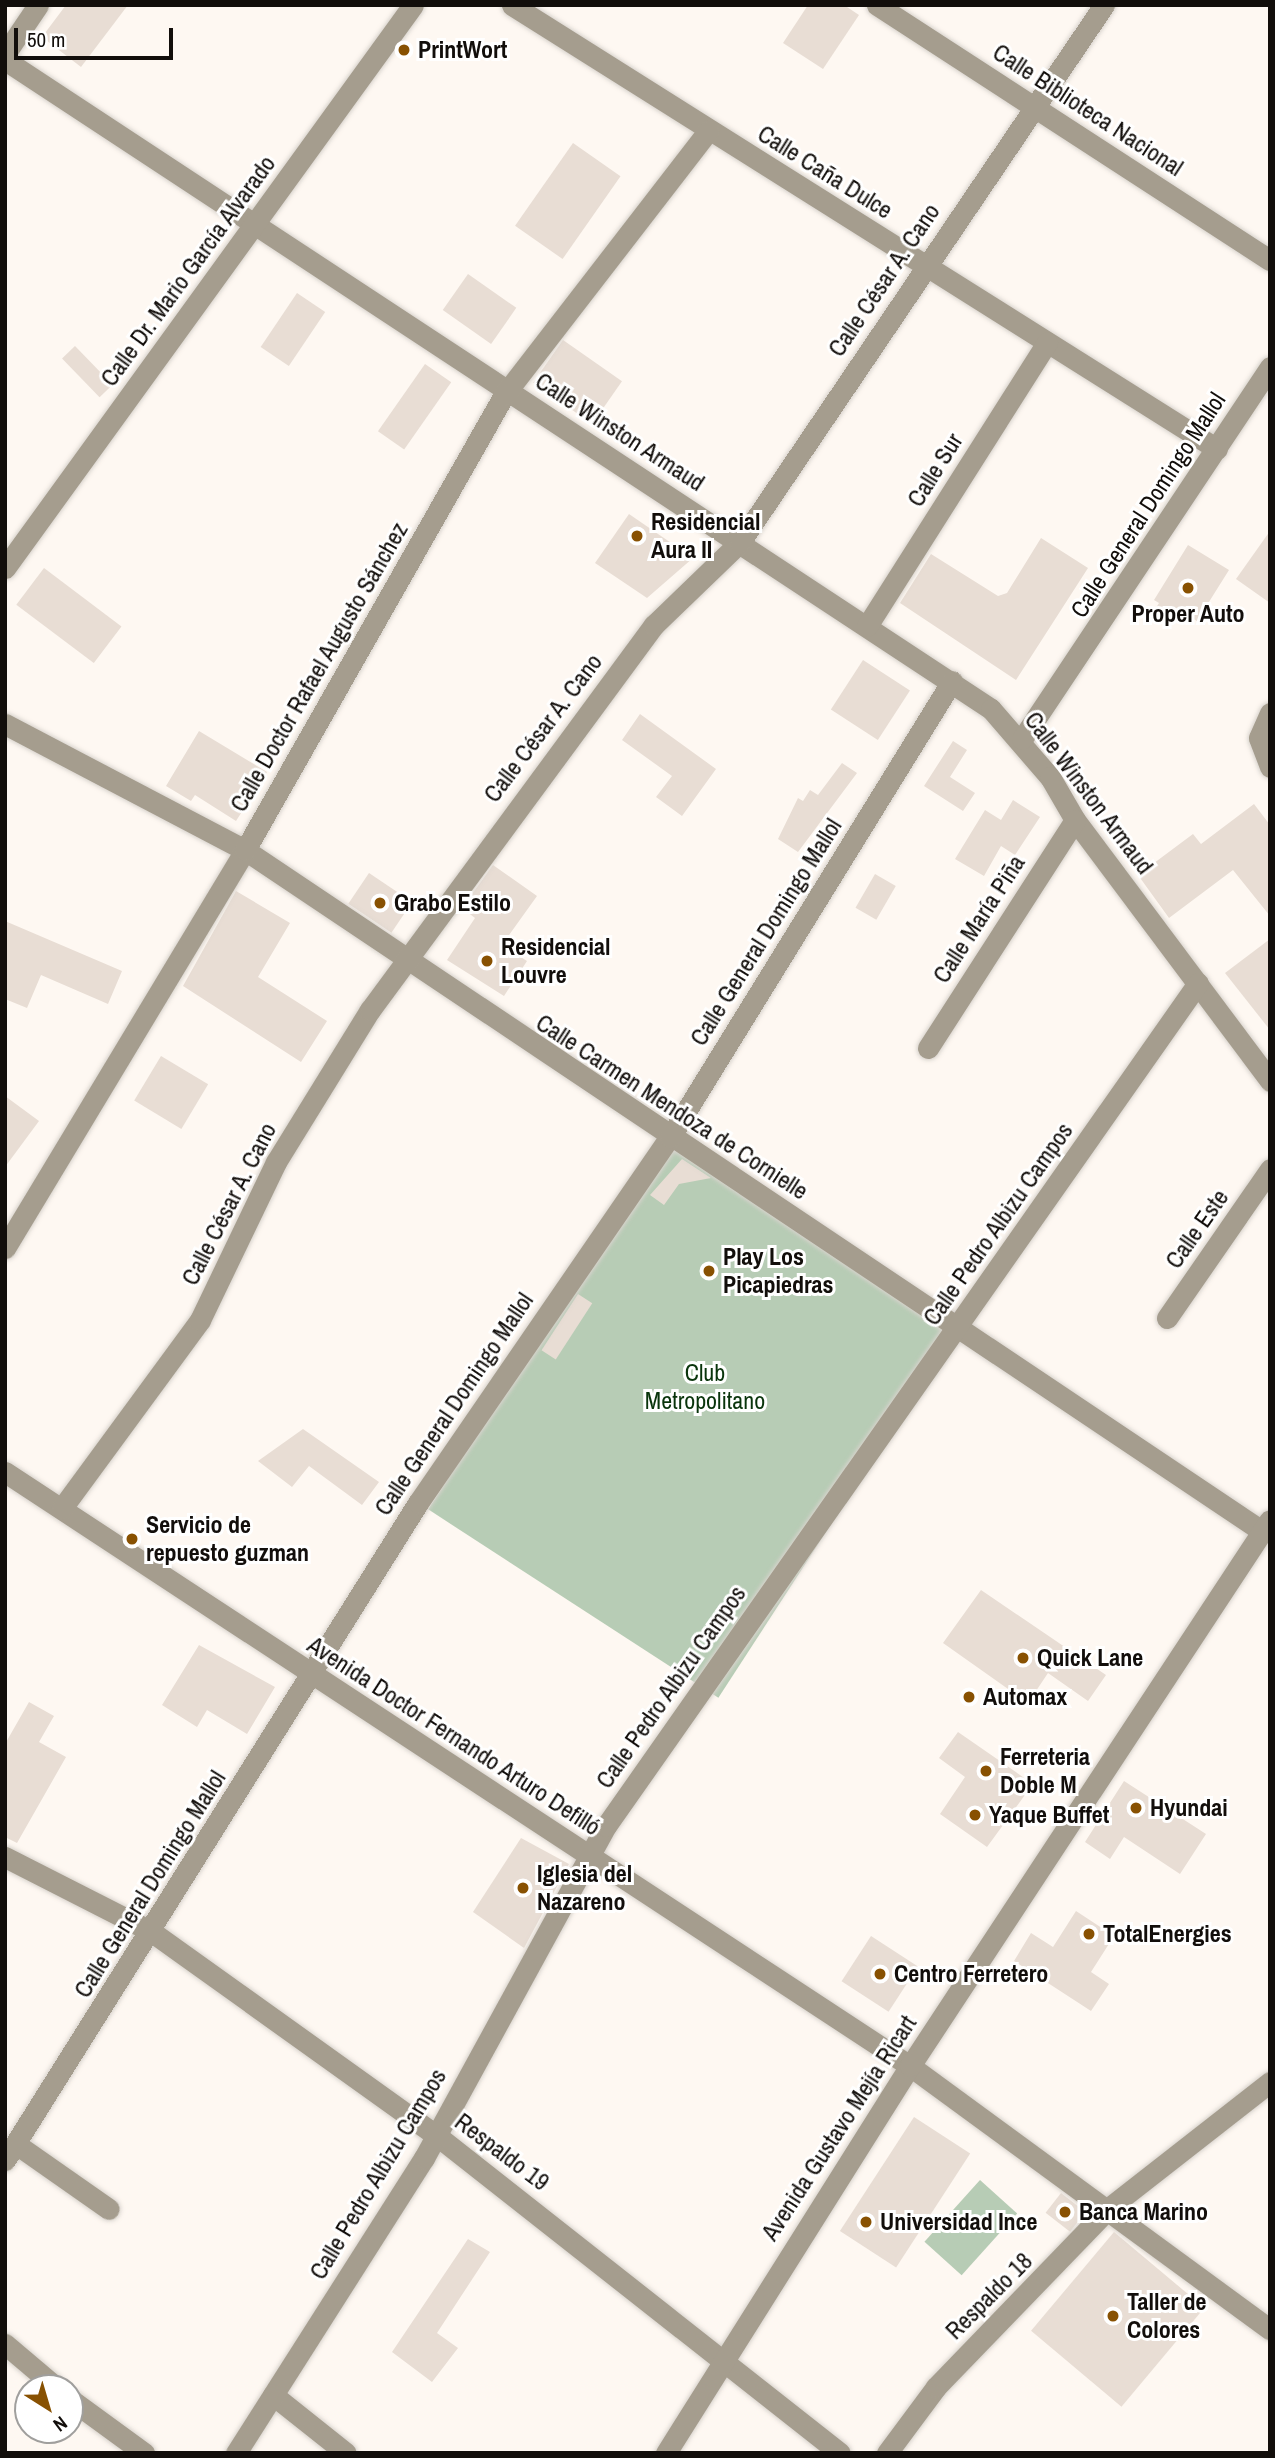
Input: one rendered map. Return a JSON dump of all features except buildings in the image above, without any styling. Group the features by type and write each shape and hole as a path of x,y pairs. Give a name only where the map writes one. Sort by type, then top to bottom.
{"street":[{"path":"5,54 38,5"},
{"name":"Calle Dr. Mario García Alvarado","path":"5,568 414,5"},
{"name":"Calle Caña Dulce","path":"512,5 708,131 1217,449"},
{"name":"Calle Biblioteca Nacional","path":"877,5 1270,260"},
{"name":"Calle César A. Cano","path":"62,1508 190,1336 276,1162 406,963 646,635 740,542 925,265 1104,5"},
{"name":"Calle Winston Armaud","path":"5,60 952,681 1022,739 1075,820 1268,1072"},
{"name":"Calle Doctor Rafael Augusto Sánchez","path":"5,1248 245,850 509,391 708,131"},
{"name":"Calle Sur","path":"867,626 1047,342"},
{"name":"Calle General Domingo Mallol","path":"1022,739 1270,367"},
{"name":"Calle General Domingo Mallol","path":"11,2152 492,1391 670,1137 952,681"},
{"path":"1270,713 1259,738 1270,767"},
{"name":"Calle Carmen Mendoza de Cornielle","path":"5,724 245,850 406,963 1266,1525"},
{"name":"Calle María Piña","path":"928,1048 1075,820"},
{"name":"Calle Pedro Albizu Campos","path":"236,2453 436,2135 592,1858 606,1826 1198,983"},
{"name":"Calle Este","path":"1167,1318 1270,1169"},
{"name":"Avenida Doctor Fernando Arturo Defilló","path":"5,1472 910,2066 1111,2207 1270,2329"},
{"name":"Avenida Gustavo Mejía Ricart","path":"666,2453 724,2356 910,2066 1266,1525"},
{"name":"Respaldo 19","path":"5,1857 152,1932 436,2135 724,2356 840,2453"},
{"name":"Respaldo 18","path":"888,2452 936,2387 1111,2207 1270,2082"},
{"path":"11,2152 108,2209"},
{"path":"5,2343 41,2374"},
{"path":"273,2395 346,2453"},
{"path":"84,2409 144,2453"}],"green space":[{"name":"Club Metropolitano","path":"670,1137 960,1325 718,1698 428,1509"},
{"path":"980,2180 1017,2213 962,2275 924,2242"}],"place":[{"name":"PrintWort","path":"404,50"},
{"name":"Residencial Aura II","path":"637,536"},
{"name":"Proper Auto","path":"1188,588"},
{"name":"Grabo Estilo","path":"380,903"},
{"name":"Residencial Louvre","path":"487,961"},
{"name":"Play Los Picapiedras","path":"709,1271"},
{"name":"Servicio de repuesto guzman","path":"132,1539"},
{"name":"Quick Lane","path":"1023,1658"},
{"name":"Automax","path":"969,1697"},
{"name":"Ferreteria Doble M","path":"986,1771"},
{"name":"Hyundai","path":"1136,1808"},
{"name":"Yaque Buffet","path":"975,1815"},
{"name":"Iglesia del Nazareno","path":"523,1888"},
{"name":"TotalEnergies","path":"1089,1934"},
{"name":"Centro Ferretero","path":"880,1974"},
{"name":"Banca Marino","path":"1065,2212"},
{"name":"Universidad Ince","path":"866,2222"},
{"name":"Taller de Colores","path":"1113,2316"}]}
